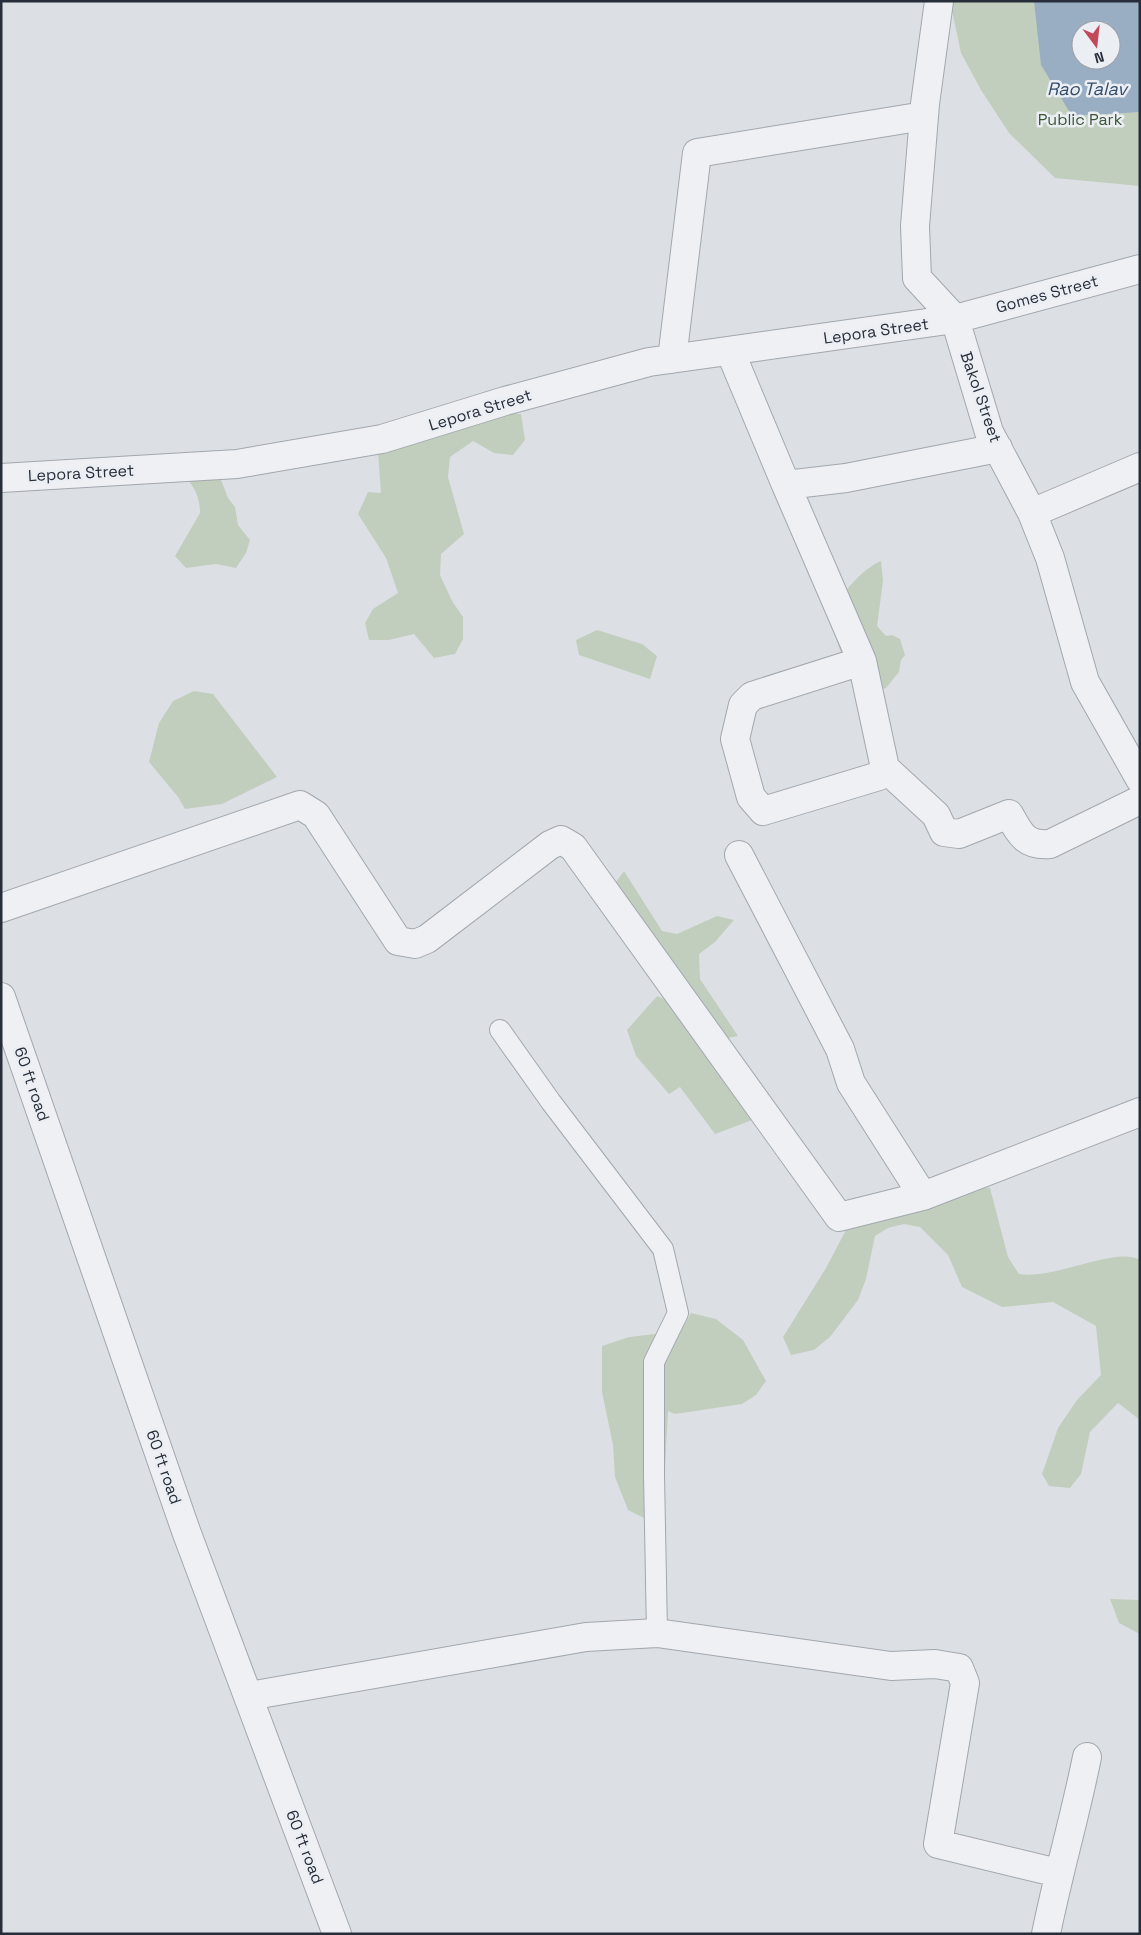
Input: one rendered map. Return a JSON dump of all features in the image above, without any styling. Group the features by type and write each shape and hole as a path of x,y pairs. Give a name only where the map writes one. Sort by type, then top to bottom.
{"street":[{"name":"Bakol Street","path":"939,1 924,116 914,226 917,278 955,319 989,432 1032,513 1050,558 1085,682 1140,779"},
{"path":"672,359 697,152 924,116"},
{"name":"Gomes Street","path":"955,319 1140,269"},
{"name":"Lepora Street","path":"1,478 237,464 372,441 505,401 649,362 955,319"},
{"path":"730,351 862,661 885,768 936,815 944,832 959,834 1009,814 1022,837 1037,845 1050,844 1140,800"},
{"path":"786,485 846,478 998,448"},
{"path":"1032,513 1140,467"},
{"path":"862,661 752,696 744,705 736,738 751,797 762,811 879,776 885,768"},
{"path":"1,908 300,805 316,815 398,941 415,944 427,939 550,844 561,840 573,847 839,1218 923,1196 1016,1162 1140,1112"},
{"path":"739,855 840,1049 851,1083 923,1196"},
{"name":"60 ft road","path":"1,997 186,1531 338,1934"},
{"path":"249,1696 586,1637 657,1633 891,1666 935,1664 959,1668 965,1683 938,1844 1058,1872"},
{"path":"1046,1934 1058,1872 1075,1817 1086,1757"}],"lane":[{"path":"500,1030 551,1102 663,1249 678,1313 654,1362 657,1633"}],"green space":[{"name":"Public Park","path":"950,1 1140,1 1140,186 1055,178 1009,133 981,90 961,53"},
{"path":"507,414 521,414 525,440 513,455 494,453 473,441 450,457 448,477 464,534 441,554 440,575 452,601 463,617 463,639 455,654 434,658 414,634 389,640 369,640 365,623 373,609 398,593 386,558 358,514 368,492 381,493 378,452"},
{"path":"220,477 228,498 235,507 238,525 250,540 246,553 236,568 216,564 186,568 175,556 200,513 196,494 186,478"},
{"path":"881,561 883,581 877,626 886,636 892,635 900,639 905,655 901,660 899,672 886,688 869,693 849,677 832,626 830,611 859,576"},
{"path":"597,630 642,644 657,656 650,679 579,655 576,640"},
{"path":"194,691 213,694 277,777 222,804 185,809 178,797 149,762 159,723 173,701"},
{"path":"624,871 662,931 677,934 717,916 734,920 715,942 699,954 700,979 738,1036 723,1039 613,886"},
{"path":"657,996 669,1001 755,1119 715,1134 680,1087 669,1094 636,1056 627,1030"},
{"path":"981,1186 990,1188 1008,1257 1019,1274 1034,1275 1116,1257 1129,1257 1140,1260 1140,1420 1118,1403 1090,1432 1081,1474 1070,1488 1049,1486 1042,1474 1058,1428 1077,1400 1101,1375 1096,1326 1053,1302 1002,1307 962,1287 948,1255 920,1227 904,1224 888,1228 875,1236 866,1279 858,1300 830,1337 814,1350 791,1355 783,1337 826,1268 847,1228"},
{"path":"691,1313 716,1319 743,1340 766,1381 756,1395 742,1404 675,1414 668,1411 663,1505 648,1520 628,1510 615,1477 613,1445 602,1392 602,1346 629,1337 681,1331"},
{"path":"1110,1599 1140,1600 1140,1634 1119,1623"}],"water":[{"name":"Rao Talav","path":"1034,1 1140,1 1140,112 1072,116 1041,65"}]}
